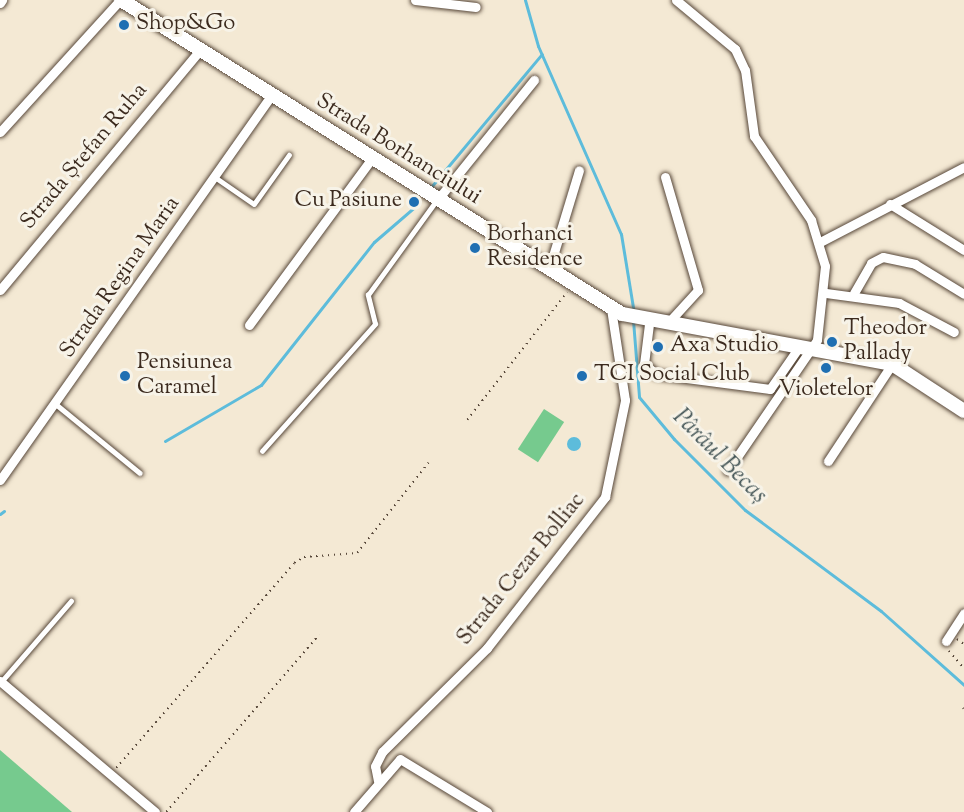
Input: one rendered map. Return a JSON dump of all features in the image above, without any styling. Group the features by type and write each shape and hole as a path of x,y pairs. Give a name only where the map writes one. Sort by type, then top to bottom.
{"main road":[{"name":"Strada Borhanciului","path":"121,0 616,312 647,323 892,364 964,411"}],"street":[{"path":"0,132 121,0"},
{"path":"415,0 476,7"},
{"path":"647,323 644,364 656,374 770,389 821,327 826,293 820,242 754,136 745,70 735,50 676,0"},
{"name":"Strada Ștefan Ruha","path":"0,290 200,50"},
{"path":"438,199 534,80"},
{"name":"Strada Regina Maria","path":"0,480 57,405 272,96"},
{"path":"249,325 372,158"},
{"path":"820,242 964,166"},
{"path":"549,269 579,170"},
{"path":"665,177 698,290 666,325"},
{"path":"890,204 964,250"},
{"path":"854,293 871,263 883,257 915,264 964,294"},
{"path":"826,293 854,293 913,308 954,332"},
{"name":"Strada Cezar Bolliac","path":"378,781 375,766 382,752 487,648 605,497 625,400 616,312"},
{"path":"728,471 804,348"},
{"path":"828,461 892,364"},
{"path":"946,641 964,613"},
{"path":"1,681 111,774 144,808 156,812"},
{"path":"354,812 392,763 405,759 487,812"}],"lane":[{"path":"215,177 254,204 289,155"},
{"path":"262,451 375,324 368,295 438,199"},
{"path":"57,405 140,473"},
{"path":"1,681 70,601"}],"path":[{"path":"467,420 573,284"},
{"path":"111,774 294,563 304,557 357,553 428,463"},
{"path":"166,812 319,635"},
{"path":"946,641 963,667"},
{"path":"963,667 964,662"}],"green space":[{"path":"544,409 564,422 538,462 518,449"},
{"path":"0,750 72,812 0,812"}],"water":[{"path":"574,437 579,439 581,444 579,449 574,451 569,449 567,444 569,439"}],"waterway":[{"name":"Pârâul Becaș","path":"525,0 538,46 621,234 634,313"},
{"path":"431,187 542,54"},
{"path":"165,441 261,385 374,242 418,204"},
{"name":"Pârâul Becaș","path":"633,320 639,397 674,439 745,510 881,611 964,685"},
{"path":"0,514 4,511"}],"place":[{"name":"Shop&Go","path":"124,25"},
{"name":"Cu Pasiune","path":"414,202"},
{"name":"Borhanci Residence","path":"475,248"},
{"name":"Theodor Pallady","path":"832,342"},
{"name":"Axa Studio","path":"658,347"},
{"name":"Violetelor","path":"826,368"},
{"name":"Pensiunea Caramel","path":"125,376"},
{"name":"TCI Social Club","path":"582,376"}]}
